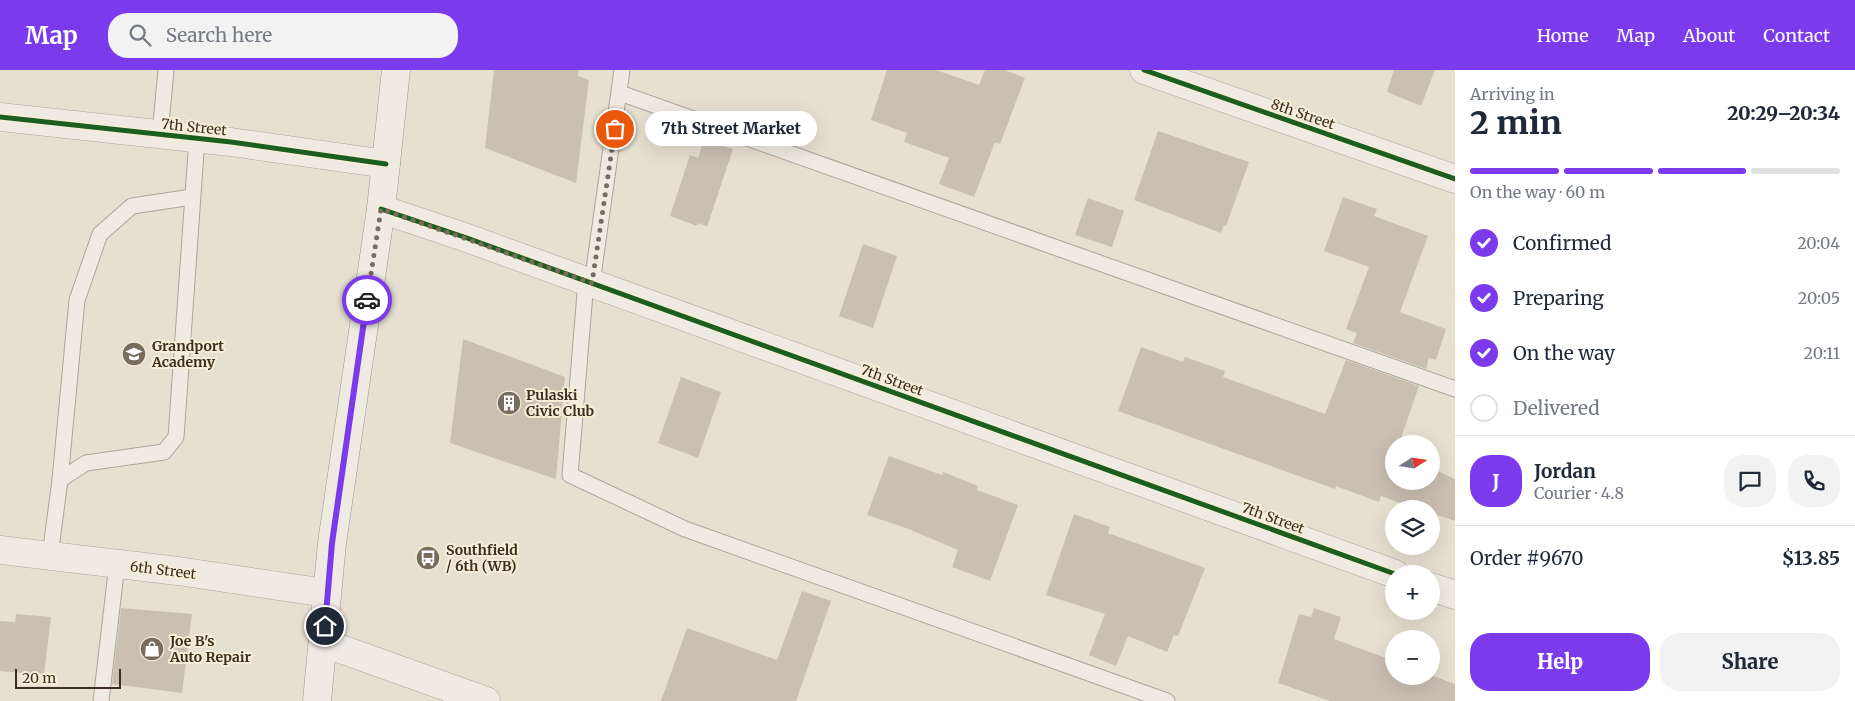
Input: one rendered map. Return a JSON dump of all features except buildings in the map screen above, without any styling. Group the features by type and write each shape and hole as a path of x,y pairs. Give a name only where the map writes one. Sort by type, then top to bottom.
{"street":[{"path":"317,701 324,643 326,593 381,209 396,70"},
{"name":"8th Street","path":"1144,70 1455,179"},
{"name":"7th Street","path":"0,117 197,138 386,164"},
{"name":"7th Street","path":"381,209 589,282 1385,570"},
{"name":"6th Street","path":"0,550 326,593"},
{"path":"1440,590 1455,596"},
{"path":"324,643 486,701"}],"lane":[{"path":"160,134 166,70"},
{"path":"622,70 620,94 589,282 570,475 685,530 1167,701"},
{"path":"620,94 1455,389"},
{"path":"60,480 86,463 164,452 176,438 197,138"},
{"path":"50,556 60,480 77,300 100,234 132,206 192,197"},
{"path":"100,701 117,564"}],"cycle path":[{"path":"1144,70 1455,179"},
{"path":"0,117 231,142 386,164"},
{"path":"381,209 467,238 1385,570"}],"way so far":[{"path":"367,300 381,209 592,283 615,129"}],"place":[{"name":"7th Street Market","path":"615,129"},
{"name":"Grandport Academy","path":"134,354"},
{"name":"Pulaski Civic Club","path":"509,403"},
{"name":"Southfield / 6th (WB)","path":"428,558"},
{"name":"Joe B's Auto Repair","path":"152,649"}],"route":[{"path":"325,626 326,593 332,543 367,300"}]}
